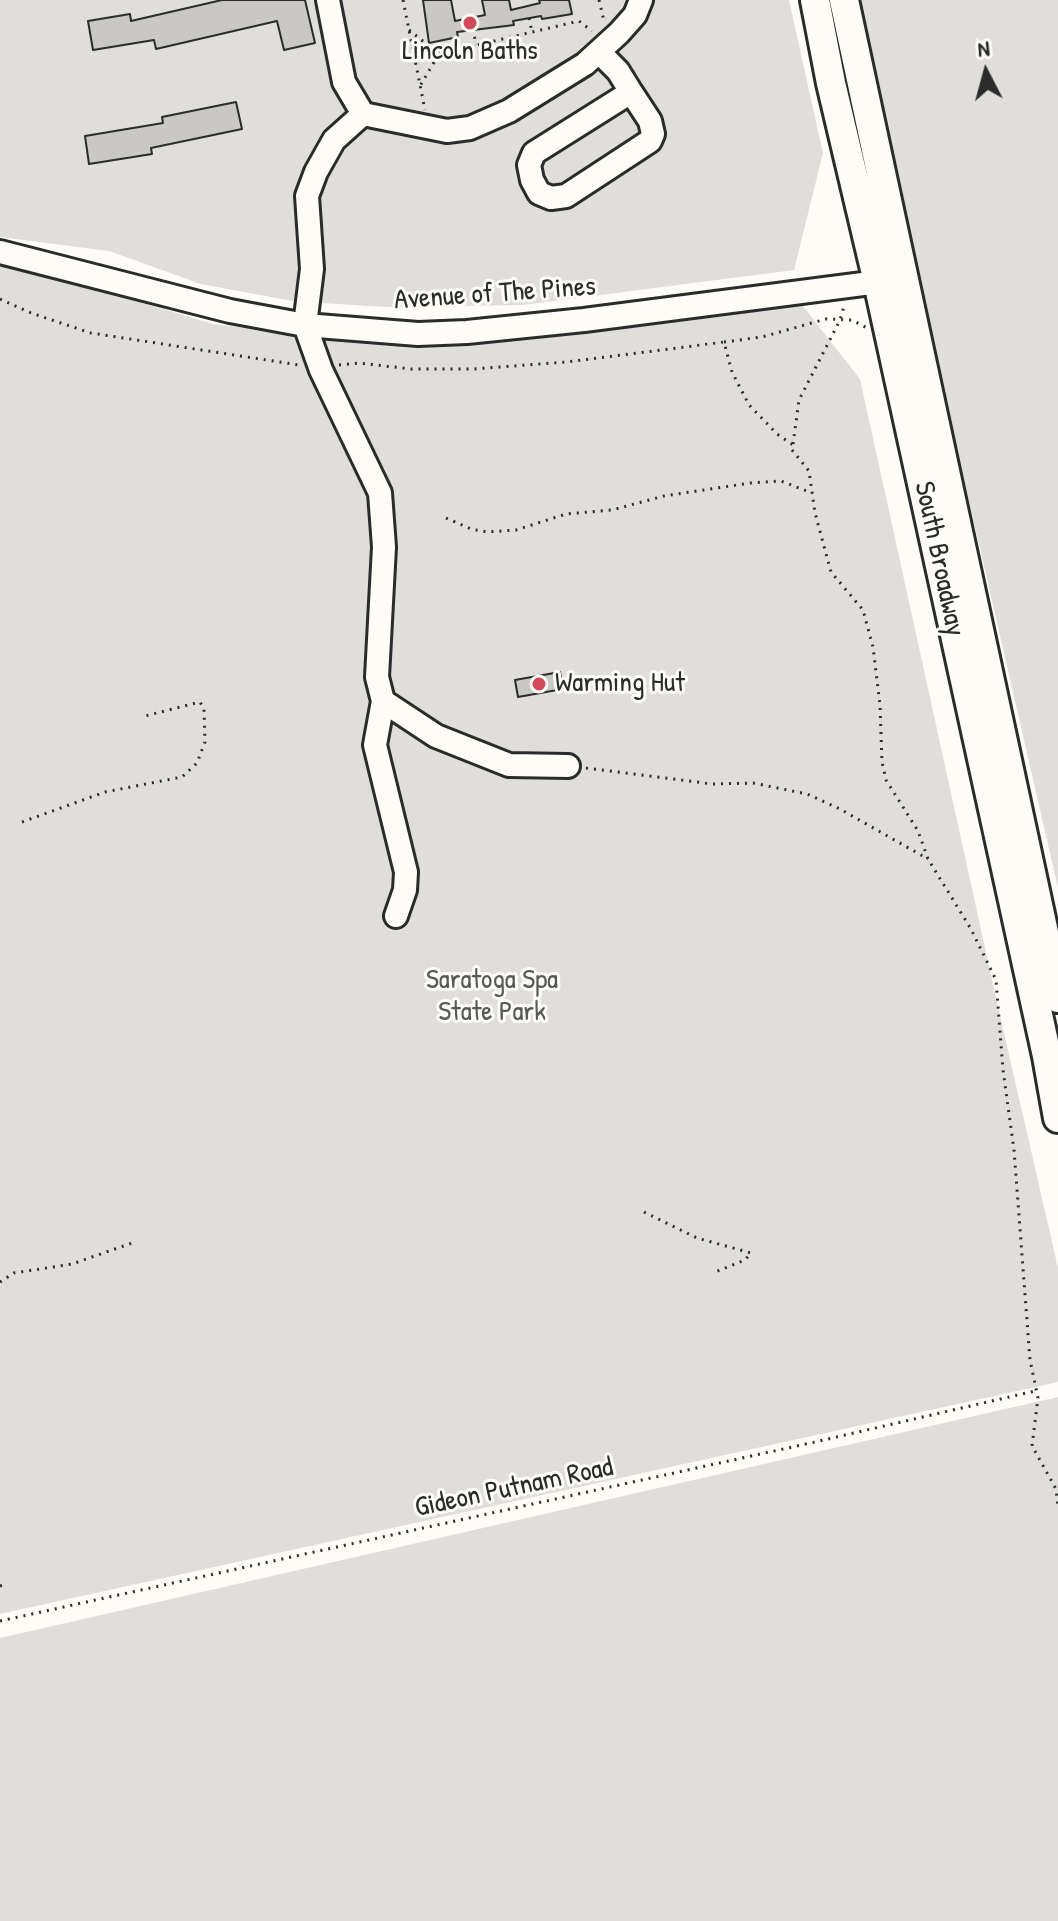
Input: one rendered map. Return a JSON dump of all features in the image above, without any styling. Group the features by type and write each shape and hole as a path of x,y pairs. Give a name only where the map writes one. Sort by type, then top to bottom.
{"main road":[{"name":"South Broadway","path":"815,0 831,83 892,280 1058,998"},
{"name":"South Broadway","path":"844,0 892,280 1058,1118"}],"street":[{"path":"328,0 344,82 363,114 447,131 470,128 496,117 573,72 635,15 641,0"},
{"path":"600,45 618,71 650,121 653,134 650,141 566,196 551,198 539,193 529,165 534,153 631,92"},
{"path":"363,114 334,140 307,196 312,269 305,325 321,367 380,493 384,547 377,677 383,701 375,745 406,872 405,890 396,916"},
{"name":"Avenue of The Pines","path":"0,252 230,311 305,325 418,334 467,332 892,280"},
{"path":"383,701 436,736 509,765 568,766"}],"path":[{"path":"403,0 428,127"},
{"path":"599,0 606,30"},
{"path":"529,18 532,32"},
{"path":"420,86 439,54 579,21 600,45"},
{"path":"408,29 439,54"},
{"path":"473,29 476,45"},
{"path":"0,299 91,333 321,367 359,363 411,369 473,369 566,362 762,337 826,319 852,320 865,328 876,327"},
{"path":"845,303 840,320 799,400 792,450 809,471 815,513 831,572 863,610 873,647 886,780 918,831 928,859 971,929 996,980 1003,1070 1014,1150 1030,1360 1036,1391 1032,1446 1056,1489 1058,1506"},
{"path":"724,342 732,372 749,405 777,434 793,445"},
{"path":"446,518 487,532 516,530 566,514 612,510 664,496 750,483 781,481 812,493"},
{"path":"22,822 105,792 182,777 197,763 205,742 204,709 200,702 145,716"},
{"path":"568,766 712,784 753,783 807,794 840,809 928,859"},
{"path":"644,1212 697,1238 751,1253 745,1260 713,1273"},
{"path":"0,1282 14,1273 72,1264 135,1242"},
{"name":"Gideon Putnam Road","path":"0,1621 1036,1391"}],"green space":[{"path":"0,0 789,0 823,153 794,270 523,305 384,307 292,301 201,284 109,251 0,237"},
{"path":"854,0 1058,0 1058,888"},
{"name":"Saratoga Spa State Park","path":"0,264 30,269 213,324 371,342 517,340 802,305 860,379 1058,1268 1058,1382 0,1614"},
{"path":"1058,1397 1058,1921 0,1921 0,1638"}],"building":[{"path":"222,0 305,0 315,43 284,50 277,21 156,49 154,40 93,50 88,21 130,14 131,21"},
{"name":"Lincoln Baths","path":"423,0 451,0 455,21 485,15 482,0 509,0 511,10 540,3 539,0 569,0 572,14 542,19 541,16 513,21 514,25 457,32 458,37 429,43"},
{"path":"236,102 242,129 151,148 152,154 89,164 85,136 163,123 162,117"},
{"name":"Warming Hut","path":"560,672 563,689 518,697 515,680"}],"place":[{"name":"Lincoln Baths","path":"470,23"},
{"name":"Warming Hut","path":"539,684"}]}
